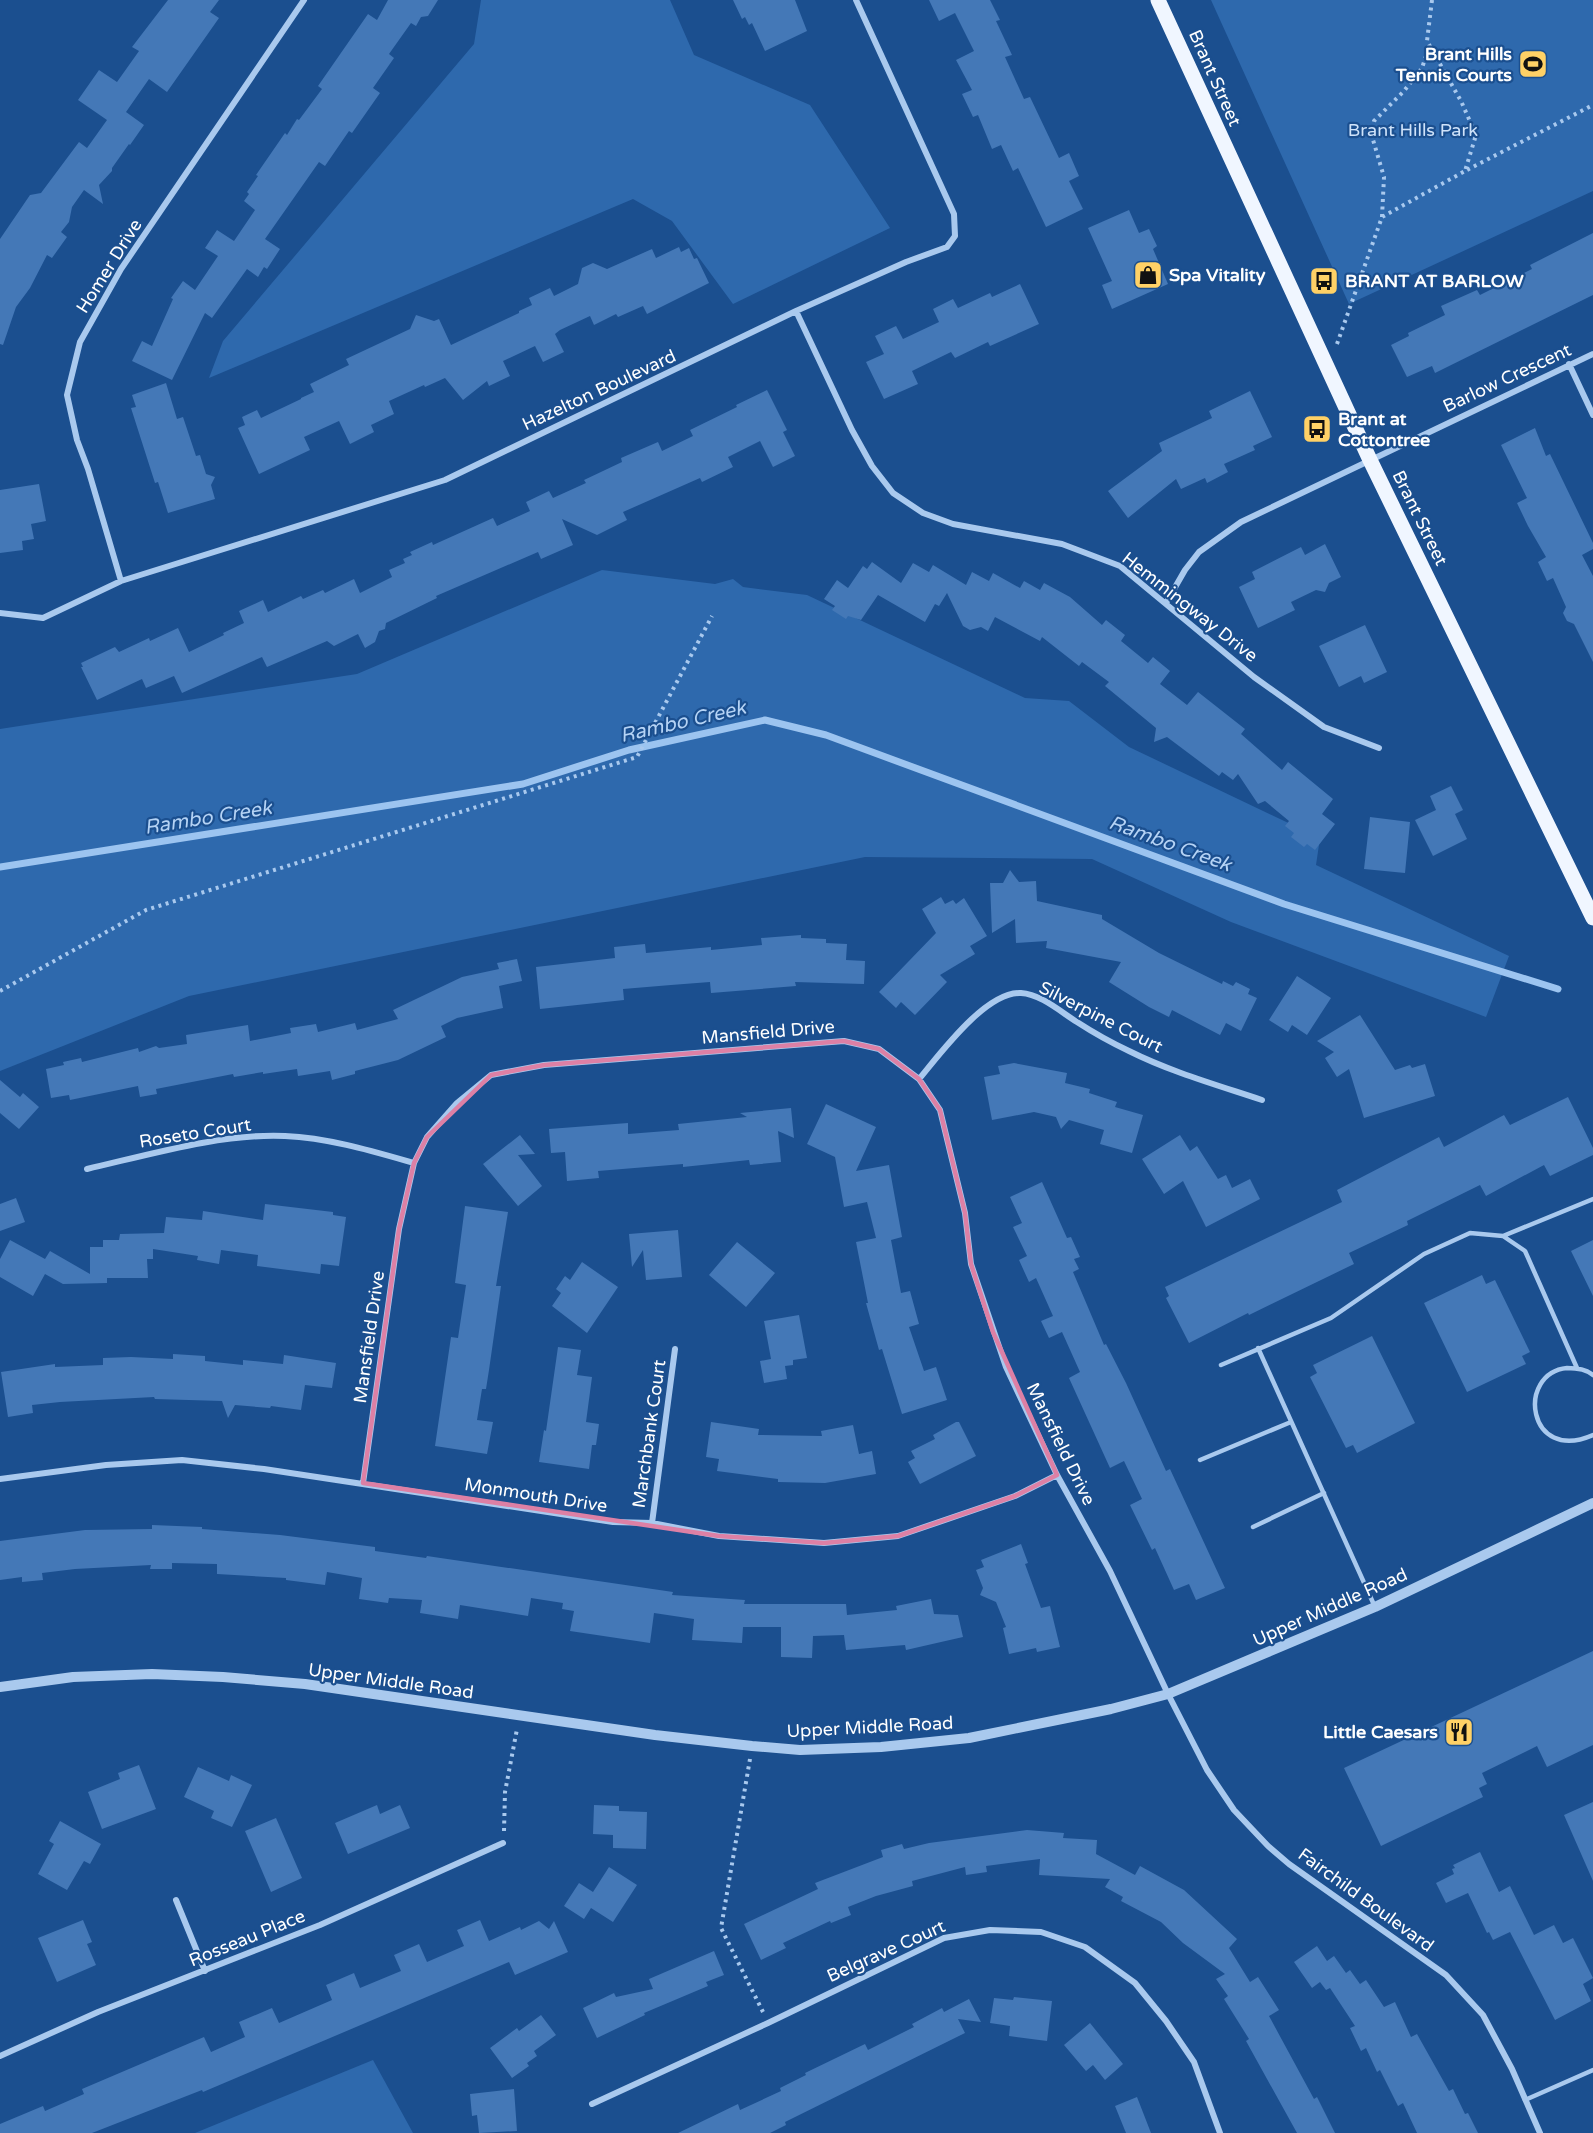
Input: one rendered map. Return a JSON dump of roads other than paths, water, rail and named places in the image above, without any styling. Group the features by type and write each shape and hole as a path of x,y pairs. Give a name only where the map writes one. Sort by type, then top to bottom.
{"main road":[{"name":"Brant Street","path":"1158,0 1370,460 1593,918"}],"street":[{"name":"Homer Drive","path":"122,581 77,440 67,395 80,342 121,270 304,0"},
{"name":"Hazelton Boulevard","path":"0,614 43,618 122,581 445,480 796,311 906,262 947,247 955,236 954,214 856,0"},
{"name":"Hemmingway Drive","path":"796,311 852,430 872,466 893,492 923,513 953,524 1062,544 1120,566 1254,677 1324,727 1379,748"},
{"name":"Barlow Crescent","path":"1166,603 1185,570 1199,552 1241,522 1593,354"},
{"path":"1569,364 1593,415"},
{"name":"Silverpine Court","path":"919,1079 963,1026 999,999 1021,993 1046,1002 1128,1051 1177,1072 1262,1100"},
{"name":"Mansfield Drive","path":"363,1483 399,1229 414,1163 427,1137 458,1103 491,1075 544,1065 844,1041 879,1049 919,1079 940,1110 965,1213 971,1264 1006,1368 1057,1475 1110,1571 1168,1694"},
{"name":"Roseto Court","path":"87,1169 228,1139 283,1136 356,1146 414,1163"},
{"name":"Marchbank Court","path":"652,1523 675,1349"},
{"name":"Monmouth Drive","path":"0,1479 106,1465 182,1460 363,1483 613,1522 652,1523 719,1536 824,1543 898,1536 1015,1496 1057,1475"},
{"name":"Upper Middle Road","path":"0,1687 73,1677 152,1674 223,1677 304,1684 655,1735 800,1750 881,1747 969,1738 1111,1709 1168,1694 1375,1607 1593,1503"},
{"name":"Fairchild Boulevard","path":"1168,1694 1207,1770 1234,1810 1268,1846 1289,1864 1446,1975 1483,2014 1512,2069 1540,2133"},
{"name":"Rosseau Place","path":"0,2056 98,2012 320,1925 503,1843"},
{"path":"176,1900 205,1971"},
{"name":"Belgrave Court","path":"592,2104 768,2023 944,1938 990,1930 1041,1932 1085,1947 1134,1983 1166,2021 1194,2062 1220,2133"}],"lane":[{"path":"1221,1365 1331,1318 1424,1254 1470,1233 1503,1236 1593,1199"},
{"path":"1503,1236 1525,1251 1577,1368"},
{"path":"1258,1348 1375,1607"},
{"path":"1593,1375 1577,1368 1564,1368 1552,1373 1542,1381 1536,1392 1534,1405 1541,1426 1551,1436 1565,1441 1578,1441 1593,1434"},
{"path":"1200,1460 1291,1422"},
{"path":"1253,1527 1324,1493"},
{"path":"1525,2100 1593,2070"}],"waterway":[{"name":"Rambo Creek","path":"0,867 523,784 629,750 765,720 826,735 1284,904 1558,989"}],"place":[{"name":"Brant Hills Tennis Courts","path":"1533,64"},
{"name":"Spa Vitality","path":"1148,275"},
{"name":"BRANT AT BARLOW","path":"1324,281"},
{"name":"Brant at Cottontree","path":"1317,429"},
{"name":"Little Caesars","path":"1459,1732"}],"park label":[{"name":"Brant Hills Park","path":"1413,130"}]}
